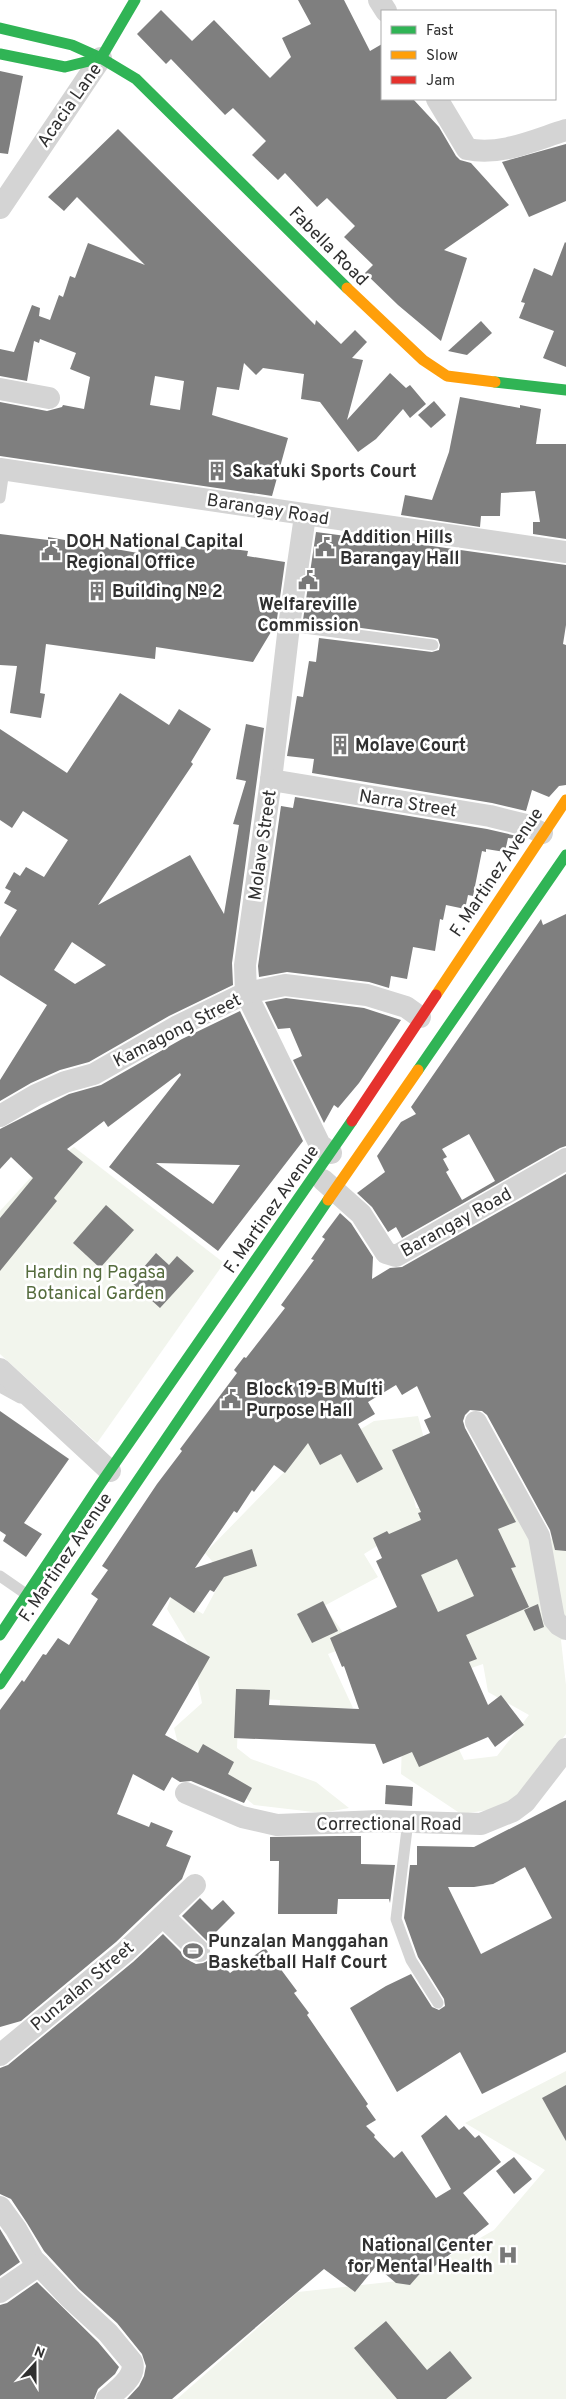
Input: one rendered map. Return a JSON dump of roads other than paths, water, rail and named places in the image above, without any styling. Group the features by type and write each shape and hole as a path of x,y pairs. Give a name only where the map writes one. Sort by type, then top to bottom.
{"main road":[{"name":"Acacia Lane","path":"101,58 131,3"},
{"name":"Fabella Road","path":"0,28 72,45 101,58 136,79 390,331 423,360 447,376 566,390"},
{"path":"66,67 72,45"},
{"path":"0,54 66,67 101,58"},
{"name":"F. Martinez Avenue","path":"0,1635 114,1465 331,1153 542,833 566,800"},
{"name":"F. Martinez Avenue","path":"0,1684 140,1476 566,854"},
{"path":"114,1465 140,1476"}],"street":[{"name":"Acacia Lane","path":"0,208 101,58"},
{"path":"438,100 467,149 482,152 503,150 566,130"},
{"path":"0,389 49,398"},
{"name":"Barangay Road","path":"2,470 184,496 305,516 566,552"},
{"name":"Molave Street","path":"305,516 245,965 246,994 320,1145 331,1153"},
{"name":"Narra Street","path":"271,780 490,816 526,824 542,833"},
{"name":"Kamagong Street","path":"0,1116 27,1099 58,1085 94,1074 176,1028 246,994 285,986 367,995 406,1007 420,1017"},
{"name":"Barangay Road","path":"316,1174 361,1214 386,1253 396,1256 566,1159"},
{"path":"1,1376 33,1399 114,1465"},
{"path":"476,1422 539,1536 554,1618 559,1625 566,1629"},
{"name":"Correctional Road","path":"186,1793 242,1817 277,1825 408,1821 458,1825 481,1824 513,1811 526,1802 566,1749"},
{"name":"Punzalan Street","path":"0,2055 126,1952 195,1885"},
{"path":"163,1916 200,1951"},
{"path":"0,2207 39,2265 70,2298 108,2333 132,2362 134,2366 130,2376 107,2399"},
{"path":"0,2292 39,2265"}],"lane":[{"path":"0,498 2,470"},
{"path":"289,626 433,645"},
{"path":"0,1576 26,1594"},
{"path":"408,1821 396,1919 410,1960 438,2002"}],"place":[{"name":"Sakatuki Sports Court","path":"217,471"},
{"name":"Addition Hills Barangay Hall","path":"325,547"},
{"name":"DOH National Capital Regional Office","path":"51,551"},
{"name":"Welfareville Commission","path":"308,580"},
{"name":"Building № 2","path":"97,591"},
{"name":"Molave Court","path":"340,745"},
{"name":"Block 19-B Multi Purpose Hall","path":"231,1399"},
{"name":"Punzalan Manggahan Basketball Half Court","path":"193,1951"},
{"name":"National Center for Mental Health","path":"508,2255"}],"park label":[{"name":"Hardin ng Pagasa Botanical Garden","path":"95,1282"}]}
